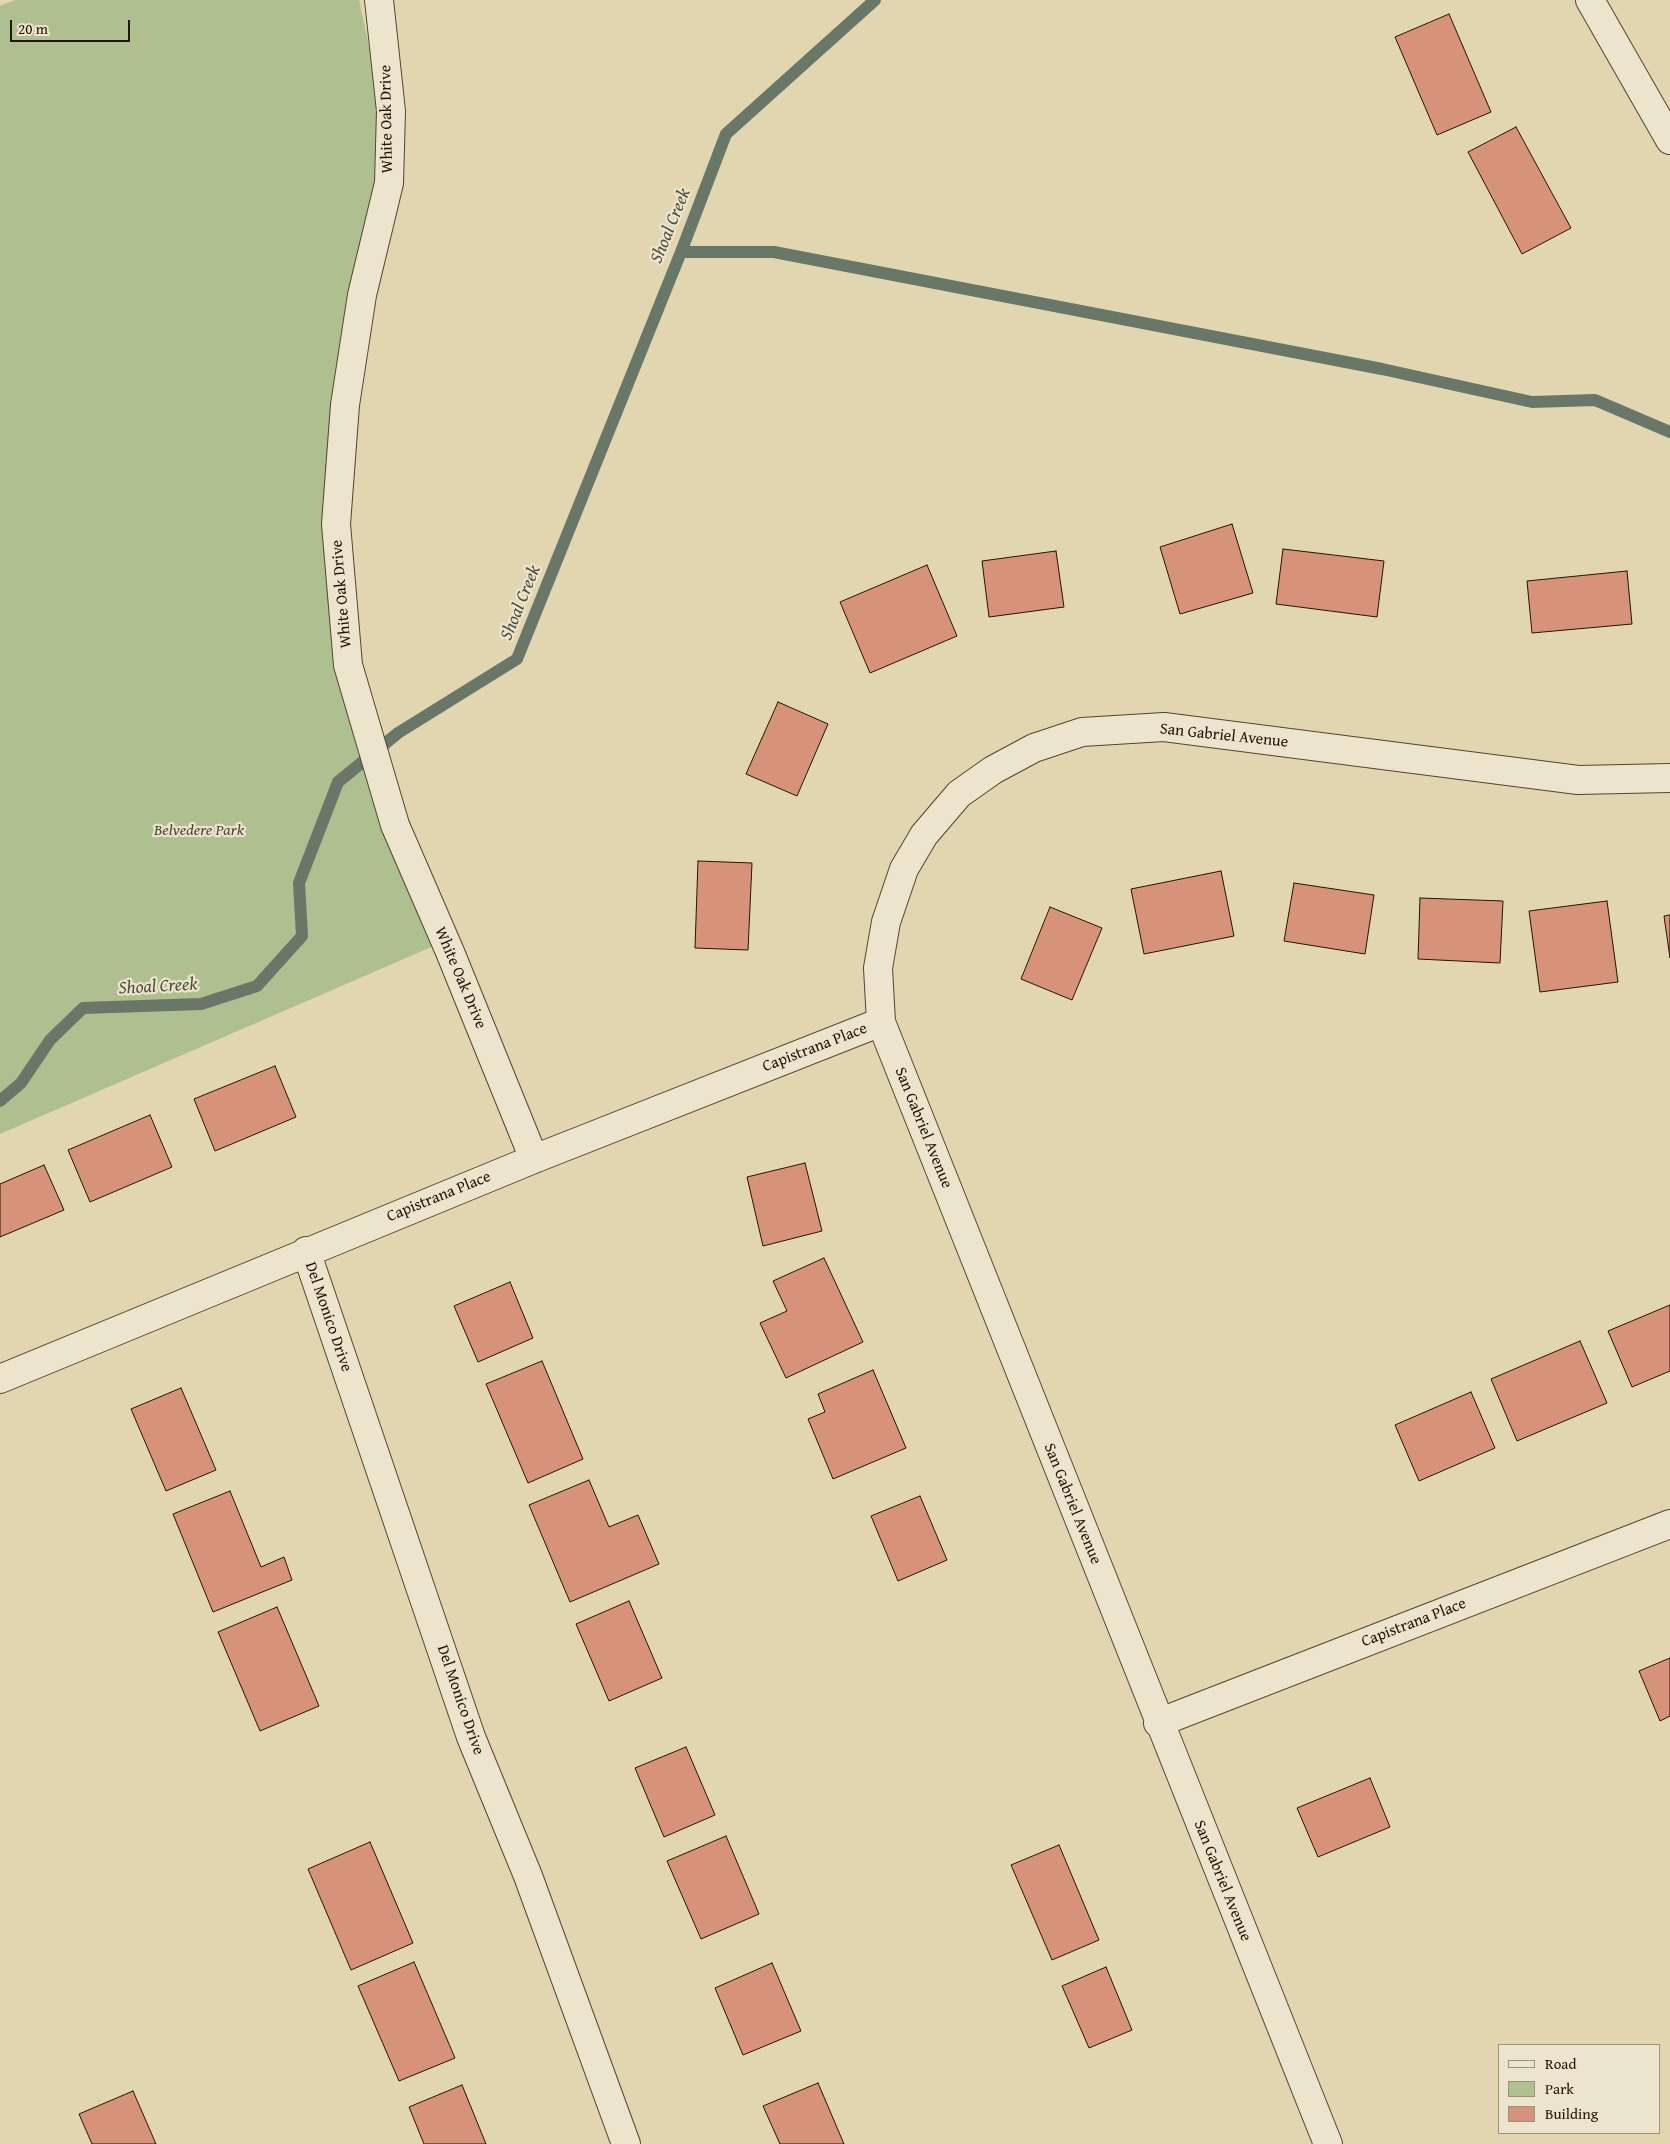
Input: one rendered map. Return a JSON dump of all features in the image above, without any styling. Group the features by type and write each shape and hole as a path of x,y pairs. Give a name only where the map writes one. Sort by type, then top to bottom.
{"street":[{"name":"White Oak Drive","path":"379,0 391,111 389,183 362,295 345,405 336,524 348,664 395,826 450,952 534,1159"},
{"path":"1590,0 1670,140"},
{"name":"San Gabriel Avenue","path":"1328,2144 1158,1723 881,1022 878,968 886,922 904,869 924,835 959,794 993,770 1034,748 1082,732 1164,727 1578,780 1670,778"},
{"name":"Capistrana Place","path":"0,1379 534,1159 881,1022"},
{"name":"Del Monico Drive","path":"306,1252 471,1736 528,1876 626,2144"},
{"name":"Capistrana Place","path":"1158,1723 1670,1524"}],"green space":[{"name":"Belvedere Park","path":"15,0 359,0 394,163 333,541 413,872 443,942 0,1134 0,6"}],"building":[{"path":"1449,14 1491,112 1437,135 1395,37"},
{"path":"1516,127 1571,228 1522,254 1468,152"},
{"path":"1232,524 1253,593 1180,614 1160,547"},
{"path":"1283,549 1384,561 1377,617 1276,604"},
{"path":"1056,551 1064,607 989,617 982,561"},
{"path":"927,565 957,636 870,673 840,602"},
{"path":"1627,571 1632,624 1532,633 1527,581"},
{"path":"778,702 828,724 797,796 746,774"},
{"path":"698,861 752,863 748,950 695,948"},
{"path":"1221,871 1234,936 1144,954 1131,889"},
{"path":"1294,883 1374,895 1365,954 1284,941"},
{"path":"1420,898 1503,901 1500,963 1418,959"},
{"path":"1607,901 1618,982 1540,992 1529,911"},
{"path":"1050,907 1102,928 1072,1000 1021,979"},
{"path":"1670,915 1670,958 1664,916"},
{"path":"275,1066 296,1117 215,1151 194,1099"},
{"path":"150,1115 172,1167 90,1202 68,1150"},
{"path":"805,1163 822,1231 763,1246 747,1177"},
{"path":"44,1165 64,1210 0,1237 0,1184"},
{"path":"824,1258 863,1342 786,1378 760,1323 787,1311 773,1281"},
{"path":"510,1282 533,1338 478,1362 454,1306"},
{"path":"1670,1305 1670,1371 1632,1387 1608,1331"},
{"path":"1580,1341 1607,1403 1517,1441 1491,1379"},
{"path":"542,1361 583,1459 528,1483 486,1384"},
{"path":"873,1370 906,1448 833,1479 808,1419 825,1412 818,1394"},
{"path":"181,1388 216,1470 166,1491 131,1409"},
{"path":"1471,1392 1495,1448 1419,1481 1395,1425"},
{"path":"589,1480 609,1527 638,1515 659,1564 570,1602 529,1505"},
{"path":"230,1491 261,1567 284,1557 292,1580 213,1612 173,1514"},
{"path":"920,1496 947,1560 898,1581 871,1516"},
{"path":"629,1601 662,1678 609,1701 576,1624"},
{"path":"277,1607 319,1706 260,1731 218,1632"},
{"path":"1670,1658 1670,1716 1660,1721 1639,1671"},
{"path":"686,1747 715,1815 664,1837 635,1768"},
{"path":"1370,1778 1390,1827 1318,1857 1297,1808"},
{"path":"726,1836 759,1914 701,1939 667,1861"},
{"path":"370,1842 413,1943 351,1970 308,1869"},
{"path":"1059,1845 1099,1940 1052,1960 1011,1865"},
{"path":"414,1962 455,2058 399,2081 358,1986"},
{"path":"772,1963 801,2031 743,2055 715,1988"},
{"path":"1106,1967 1132,2030 1089,2048 1062,1986"},
{"path":"818,2083 844,2144 780,2144 763,2106"},
{"path":"462,2085 486,2144 424,2144 409,2107"},
{"path":"133,2091 156,2144 92,2144 79,2114"}],"waterway":[{"name":"Shoal Creek","path":"0,1101 21,1083 50,1040 83,1008 201,1004 257,986 302,936 299,883 338,782 398,733 517,659 681,252 726,134 875,0"},
{"path":"681,252 774,252 1382,369 1532,402 1595,400 1670,432"}]}
